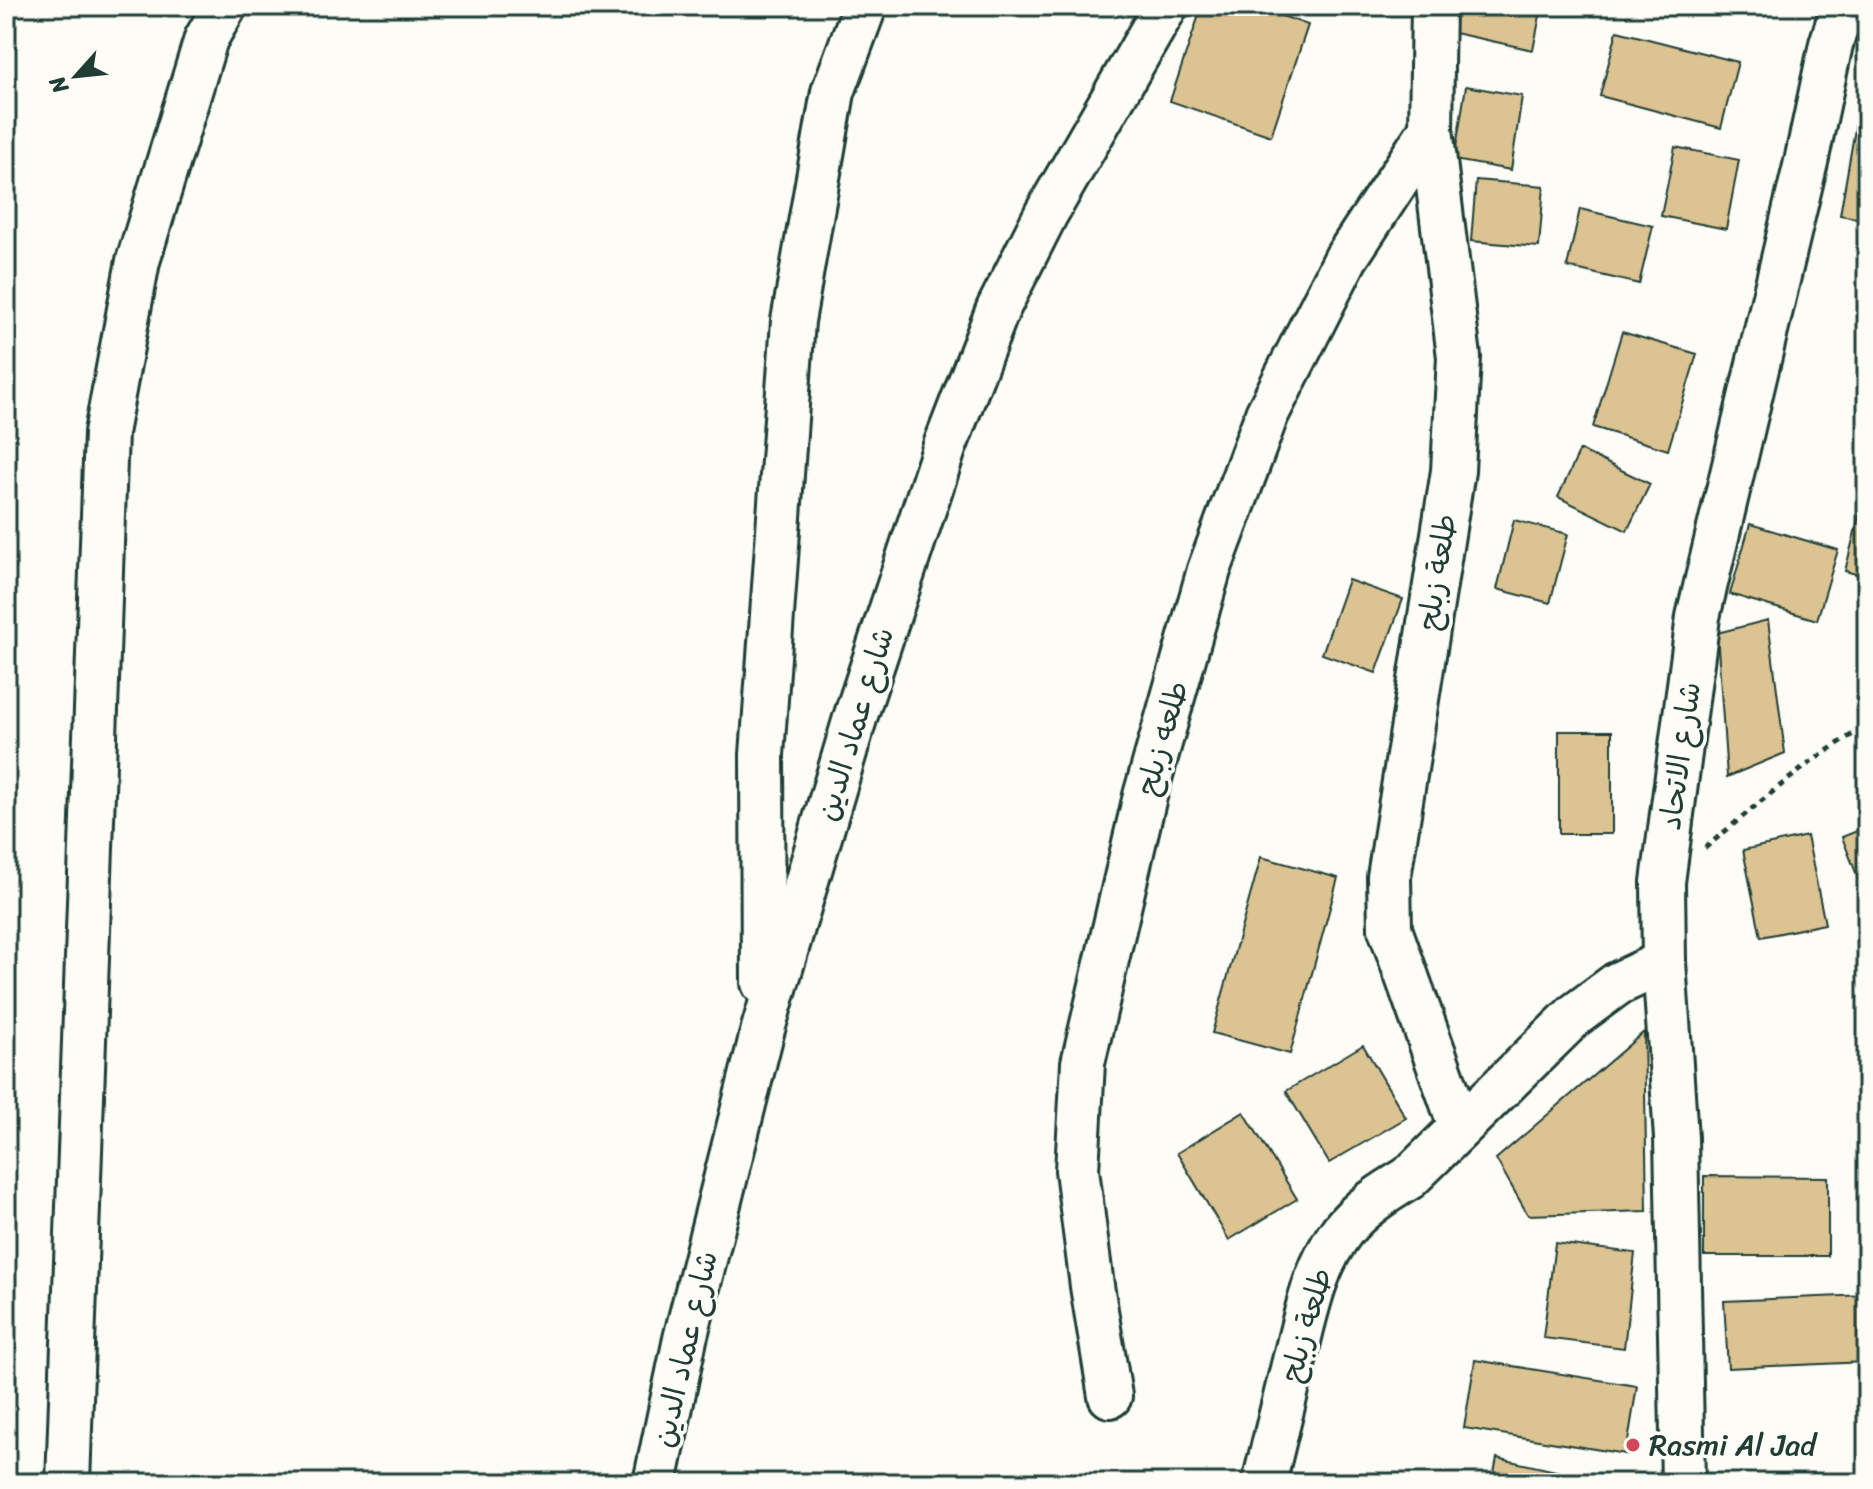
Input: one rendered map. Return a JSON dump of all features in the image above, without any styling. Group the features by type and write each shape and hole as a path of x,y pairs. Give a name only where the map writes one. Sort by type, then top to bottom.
{"street":[{"path":"68,1483 106,433 138,261 206,39 225,6"},
{"path":"763,1029 762,755 793,321 833,92 865,6"},
{"name":"شارع عماد الدين","path":"655,1483 685,1339 763,1029 856,715 945,446 992,323 1046,214 1166,6"},
{"name":"طلعة زبلح","path":"1433,6 1431,129 1459,357 1457,400 1453,471 1389,877 1390,929 1460,1126"},
{"name":"شارع الاتحاد","path":"1683,1483 1676,1138 1664,962 1663,882 1698,617 1806,162 1836,19"},
{"name":"طلعه زبلح","path":"1110,1396 1077,1170 1083,1063 1145,796 1209,570 1267,414 1346,258 1431,129"},
{"name":"طلعة زبلح","path":"1264,1483 1310,1297 1327,1254 1342,1232 1380,1194 1409,1178 1575,1015 1617,984 1664,962"}],"path":[{"path":"1663,882 1808,764 1867,726"}],"building":[{"path":"1202,6 1254,6 1308,25 1271,136 1170,101"},
{"path":"1451,6 1542,6 1533,50 1445,31"},
{"path":"1617,31 1738,62 1721,128 1600,96"},
{"path":"1466,86 1522,96 1511,170 1454,160"},
{"path":"1861,94 1867,95 1867,220 1840,215"},
{"path":"1675,147 1739,160 1726,229 1661,216"},
{"path":"1476,180 1544,186 1539,247 1471,241"},
{"path":"1580,209 1653,226 1639,284 1567,267"},
{"path":"1622,332 1697,354 1668,450 1593,427"},
{"path":"1580,450 1650,484 1627,531 1558,497"},
{"path":"1861,508 1867,509 1867,577 1845,571"},
{"path":"1514,520 1568,534 1550,603 1497,589"},
{"path":"1750,524 1838,550 1817,620 1730,594"},
{"path":"1348,580 1403,599 1376,673 1322,654"},
{"path":"1768,620 1785,753 1727,777 1717,633"},
{"path":"1559,731 1612,731 1612,834 1559,834"},
{"path":"1867,827 1867,901 1842,837"},
{"path":"1807,836 1825,924 1761,937 1743,850"},
{"path":"1261,857 1338,878 1290,1054 1212,1033"},
{"path":"1644,1032 1647,1211 1528,1215 1496,1159"},
{"path":"1363,1045 1406,1118 1329,1163 1286,1091"},
{"path":"1244,1112 1297,1199 1229,1240 1177,1153"},
{"path":"1704,1176 1828,1177 1828,1256 1704,1256"},
{"path":"1555,1243 1635,1253 1624,1348 1543,1338"},
{"path":"1867,1295 1867,1362 1728,1368 1724,1301"},
{"path":"1475,1360 1637,1386 1626,1454 1464,1428"},
{"path":"1497,1458 1610,1483 1492,1483"}],"place":[{"name":"Rasmi Al Jad","path":"1633,1445"}]}
